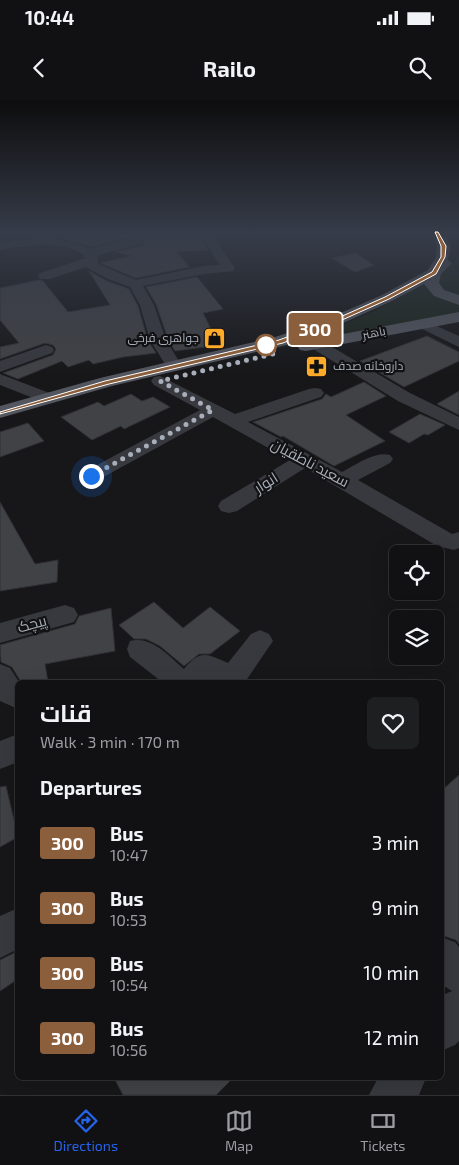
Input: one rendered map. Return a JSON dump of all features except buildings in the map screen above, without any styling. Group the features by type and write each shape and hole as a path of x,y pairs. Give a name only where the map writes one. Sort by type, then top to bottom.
{"main road":[{"name":"باهنر","path":"0,412 46,398 174,366 280,342 361,310 420,279"},
{"path":"432,279 431,284 434,289 459,300"},
{"name":"باهنر","path":"0,426 53,409 160,381 316,344 459,317"}],"street":[{"path":"122,279 135,284 150,279"},
{"path":"205,279 206,284"},
{"path":"135,284 147,305 158,340 174,366"},
{"path":"423,324 459,342"},
{"path":"316,344 404,397 459,424"},
{"path":"0,367 46,350"},
{"path":"0,379 46,398"},
{"name":"سعید ناطقیان","path":"160,381 342,480 445,540 454,542 459,540"},
{"path":"232,421 315,393"},
{"path":"91,476 213,410"},
{"path":"342,480 383,459"},
{"name":"انوار","path":"229,506 304,460"},
{"name":"پیچک","path":"0,633 65,615"},
{"path":"192,680 204,665 233,677 260,640"},
{"path":"140,650 178,680"},
{"path":"0,676 10,692 15,695"},
{"path":"0,755 15,749"},
{"path":"0,939 15,928"},
{"path":"444,959 459,974"},
{"path":"444,1027 459,1008"},
{"path":"391,1095 402,1080"}],"shaded area":[{"path":"459,279 459,298 440,289 437,285 437,280"},
{"path":"425,281 459,302 459,313 348,333 252,354 342,325 406,294"}],"bus line":[{"name":"300","path":"0,412 107,382 280,342 361,310 421,279"}],"place":[{"name":"جواهری فرخی","path":"215,338"},
{"name":"داروخانه صدف","path":"317,366"}],"route":[{"path":"91,476 213,410 160,381 277,353 266,345"}]}
